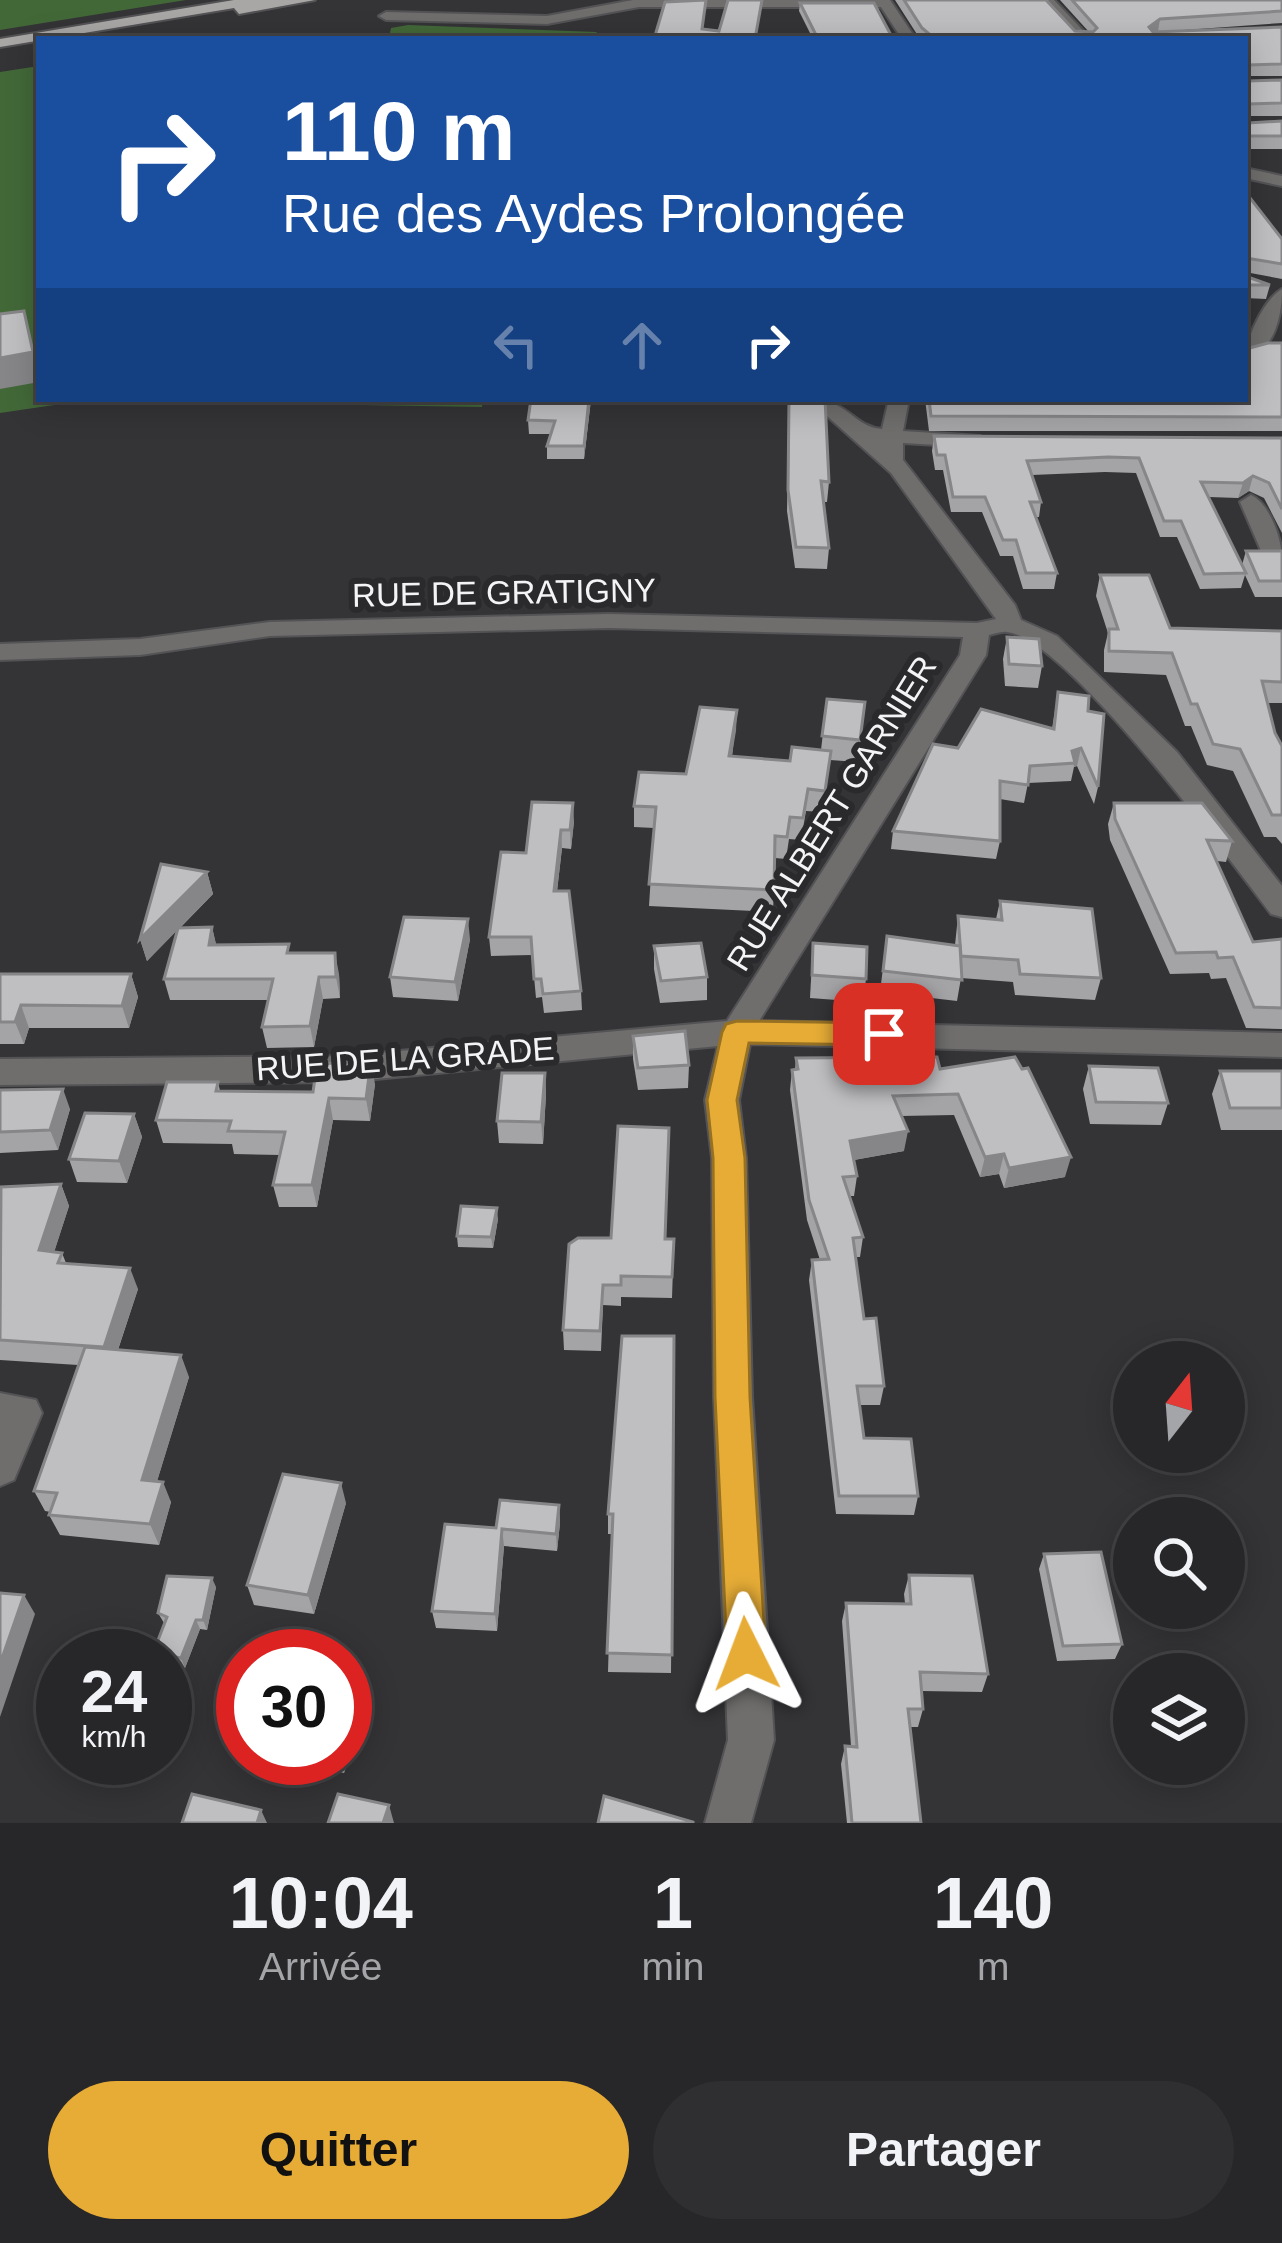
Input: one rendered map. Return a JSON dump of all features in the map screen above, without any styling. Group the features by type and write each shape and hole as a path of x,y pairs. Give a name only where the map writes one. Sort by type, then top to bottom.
{"main road":[{"path":"60,36 258,0"},
{"path":"86,36 308,0"},
{"path":"0,47 36,40"},
{"path":"0,47 36,44"}],"street":[{"path":"379,36 386,16 382,0"},
{"path":"1047,0 1081,36"},
{"path":"386,16 547,20 639,3 884,1 898,30"},
{"path":"715,22 718,5"},
{"path":"1248,173 1282,182"},
{"path":"1248,353 1254,350 1277,290"},
{"path":"825,402 889,431 1000,441"},
{"path":"874,402 1006,610 1010,624 1048,641 1167,758 1282,907"},
{"path":"1251,502 1274,553 1282,553"},
{"name":"RUE DE GRATIGNY","path":"0,652 140,647 270,629 609,621 977,630 1010,624"},
{"name":"RUE ALBERT GARNIER","path":"728,1823 751,1740 733,1397 729,1158 722,1100 737,1032 973,655 977,630"},
{"name":"RUE DE LA GRADE","path":"0,1072 345,1069 737,1032 1282,1045"},
{"path":"0,1411 22,1413 0,1466"}],"green space":[{"path":"0,0 186,0 0,30"},
{"path":"391,28 597,32 594,36 390,36"},
{"path":"36,66 36,402 75,402 0,413 0,72"},
{"path":"240,402 483,402 482,407"}],"building":[{"path":"706,0 702,29 719,31 728,0 762,0 756,36 655,36 665,2"},
{"path":"904,0 1046,0 1075,31 1093,32 1097,28 1072,0 1282,0 1282,11 1160,19 1149,27 1153,32 1282,27 1282,64 1248,65 1248,36 931,36"},
{"path":"800,3 874,3 891,36 816,36"},
{"path":"1282,80 1282,103 1248,104 1248,81"},
{"path":"1282,121 1282,136 1248,136 1248,123"},
{"path":"1248,195 1282,239 1282,264 1248,258"},
{"path":"24,311 33,352 0,358 0,314"},
{"path":"1282,343 1282,417 931,416 929,402 1248,402 1248,348"},
{"path":"531,402 589,402 584,446 547,446 555,421 528,420"},
{"path":"789,402 825,402 829,482 821,481 829,548 796,547 788,490"},
{"path":"934,436 1282,438 1282,509 1269,483 1253,476 1243,483 1201,482 1246,573 1204,574 1181,521 1164,521 1139,458 1027,461 1041,502 1030,502 1057,573 1026,573 1016,540 1003,540 985,497 953,497 945,455 937,455"},
{"path":"1246,551 1282,551 1282,581 1259,581"},
{"path":"1100,575 1149,575 1170,628 1282,631 1282,682 1262,681 1282,746 1282,815 1272,815 1240,749 1213,744 1197,704 1191,704 1172,653 1109,651 1109,629 1118,629"},
{"path":"1007,637 1039,639 1042,666 1009,664"},
{"path":"1058,692 1089,696 1088,711 1104,714 1098,787 1081,748 1072,751 1075,763 1030,766 1028,785 1000,781 1000,841 893,831 933,744 958,748 981,709 1054,729"},
{"path":"827,699 865,702 860,740 822,736"},
{"path":"700,707 737,710 729,756 790,761 792,747 831,751 825,791 808,789 803,818 790,817 787,837 775,836 774,890 649,884 656,807 634,806 639,772 686,774"},
{"path":"532,802 573,803 570,830 561,830 554,891 569,891 581,991 543,994 541,979 534,979 531,937 489,937 501,852 526,853"},
{"path":"1114,803 1202,803 1232,841 1207,840 1253,942 1282,939 1282,1008 1254,1007 1233,957 1218,958 1216,952 1176,953 1115,819"},
{"path":"161,864 207,872 140,939"},
{"path":"1000,901 1092,909 1101,978 1020,974 1018,960 961,956 958,916 1002,920"},
{"path":"404,917 468,919 455,982 390,977"},
{"path":"212,927 209,945 289,944 287,953 335,953 336,977 319,977 310,1026 262,1027 273,979 164,979 178,928"},
{"path":"887,936 960,946 962,980 883,971"},
{"path":"701,943 707,977 661,981 654,946"},
{"path":"813,943 867,947 866,979 812,975"},
{"path":"0,974 131,974 122,1006 21,1005 15,1022 0,1022"},
{"path":"685,1031 689,1065 638,1068 633,1036"},
{"path":"937,1057 940,1069 1015,1057 1022,1069 1028,1068 1071,1157 1009,1168 1004,1154 985,1157 958,1094 893,1096 908,1131 850,1141 857,1176 843,1177 863,1237 853,1238 864,1319 876,1318 884,1386 857,1386 864,1438 911,1439 918,1496 839,1496 812,1260 829,1259 809,1200 792,1070 798,1069 796,1058"},
{"path":"371,1061 366,1099 329,1098 312,1185 273,1185 285,1132 228,1131 231,1121 156,1120 167,1082 218,1082 216,1091 313,1092 317,1064"},
{"path":"1089,1066 1158,1068 1168,1103 1096,1102"},
{"path":"1220,1071 1282,1071 1282,1108 1230,1108"},
{"path":"502,1073 545,1073 541,1122 497,1121"},
{"path":"63,1089 50,1130 0,1132 0,1090"},
{"path":"85,1113 134,1114 119,1161 69,1159"},
{"path":"618,1126 669,1128 665,1239 674,1239 672,1277 621,1276 621,1285 603,1285 600,1331 563,1330 569,1244 578,1238 611,1238"},
{"path":"61,1184 39,1250 62,1253 58,1263 130,1268 104,1347 0,1340 1,1187"},
{"path":"461,1206 497,1208 491,1237 457,1236"},
{"path":"622,1336 674,1336 672,1655 607,1653 613,1514 608,1514"},
{"path":"85,1347 181,1355 142,1480 163,1482 150,1524 49,1515 57,1493 34,1491"},
{"path":"283,1474 341,1483 308,1595 247,1585"},
{"path":"500,1500 559,1505 556,1534 502,1529 495,1614 432,1611 445,1524 496,1528"},
{"path":"1101,1552 1113,1605 1113,1629 1119,1629 1122,1644 1063,1646 1044,1554"},
{"path":"909,1575 972,1576 988,1674 920,1672 923,1709 908,1709 921,1823 852,1823 845,1746 857,1747 846,1603 911,1604"},
{"path":"167,1576 212,1578 203,1620 196,1620 192,1630 162,1629 167,1617 158,1613"},
{"path":"0,1593 24,1595 0,1664"},
{"path":"192,1794 261,1810 257,1823 182,1823"},
{"path":"338,1794 389,1805 383,1823 328,1823"},
{"path":"604,1796 693,1822 693,1823 598,1823"}],"route":[{"path":"746,1654 733,1397 729,1158 722,1100 737,1032 884,1034"}]}
